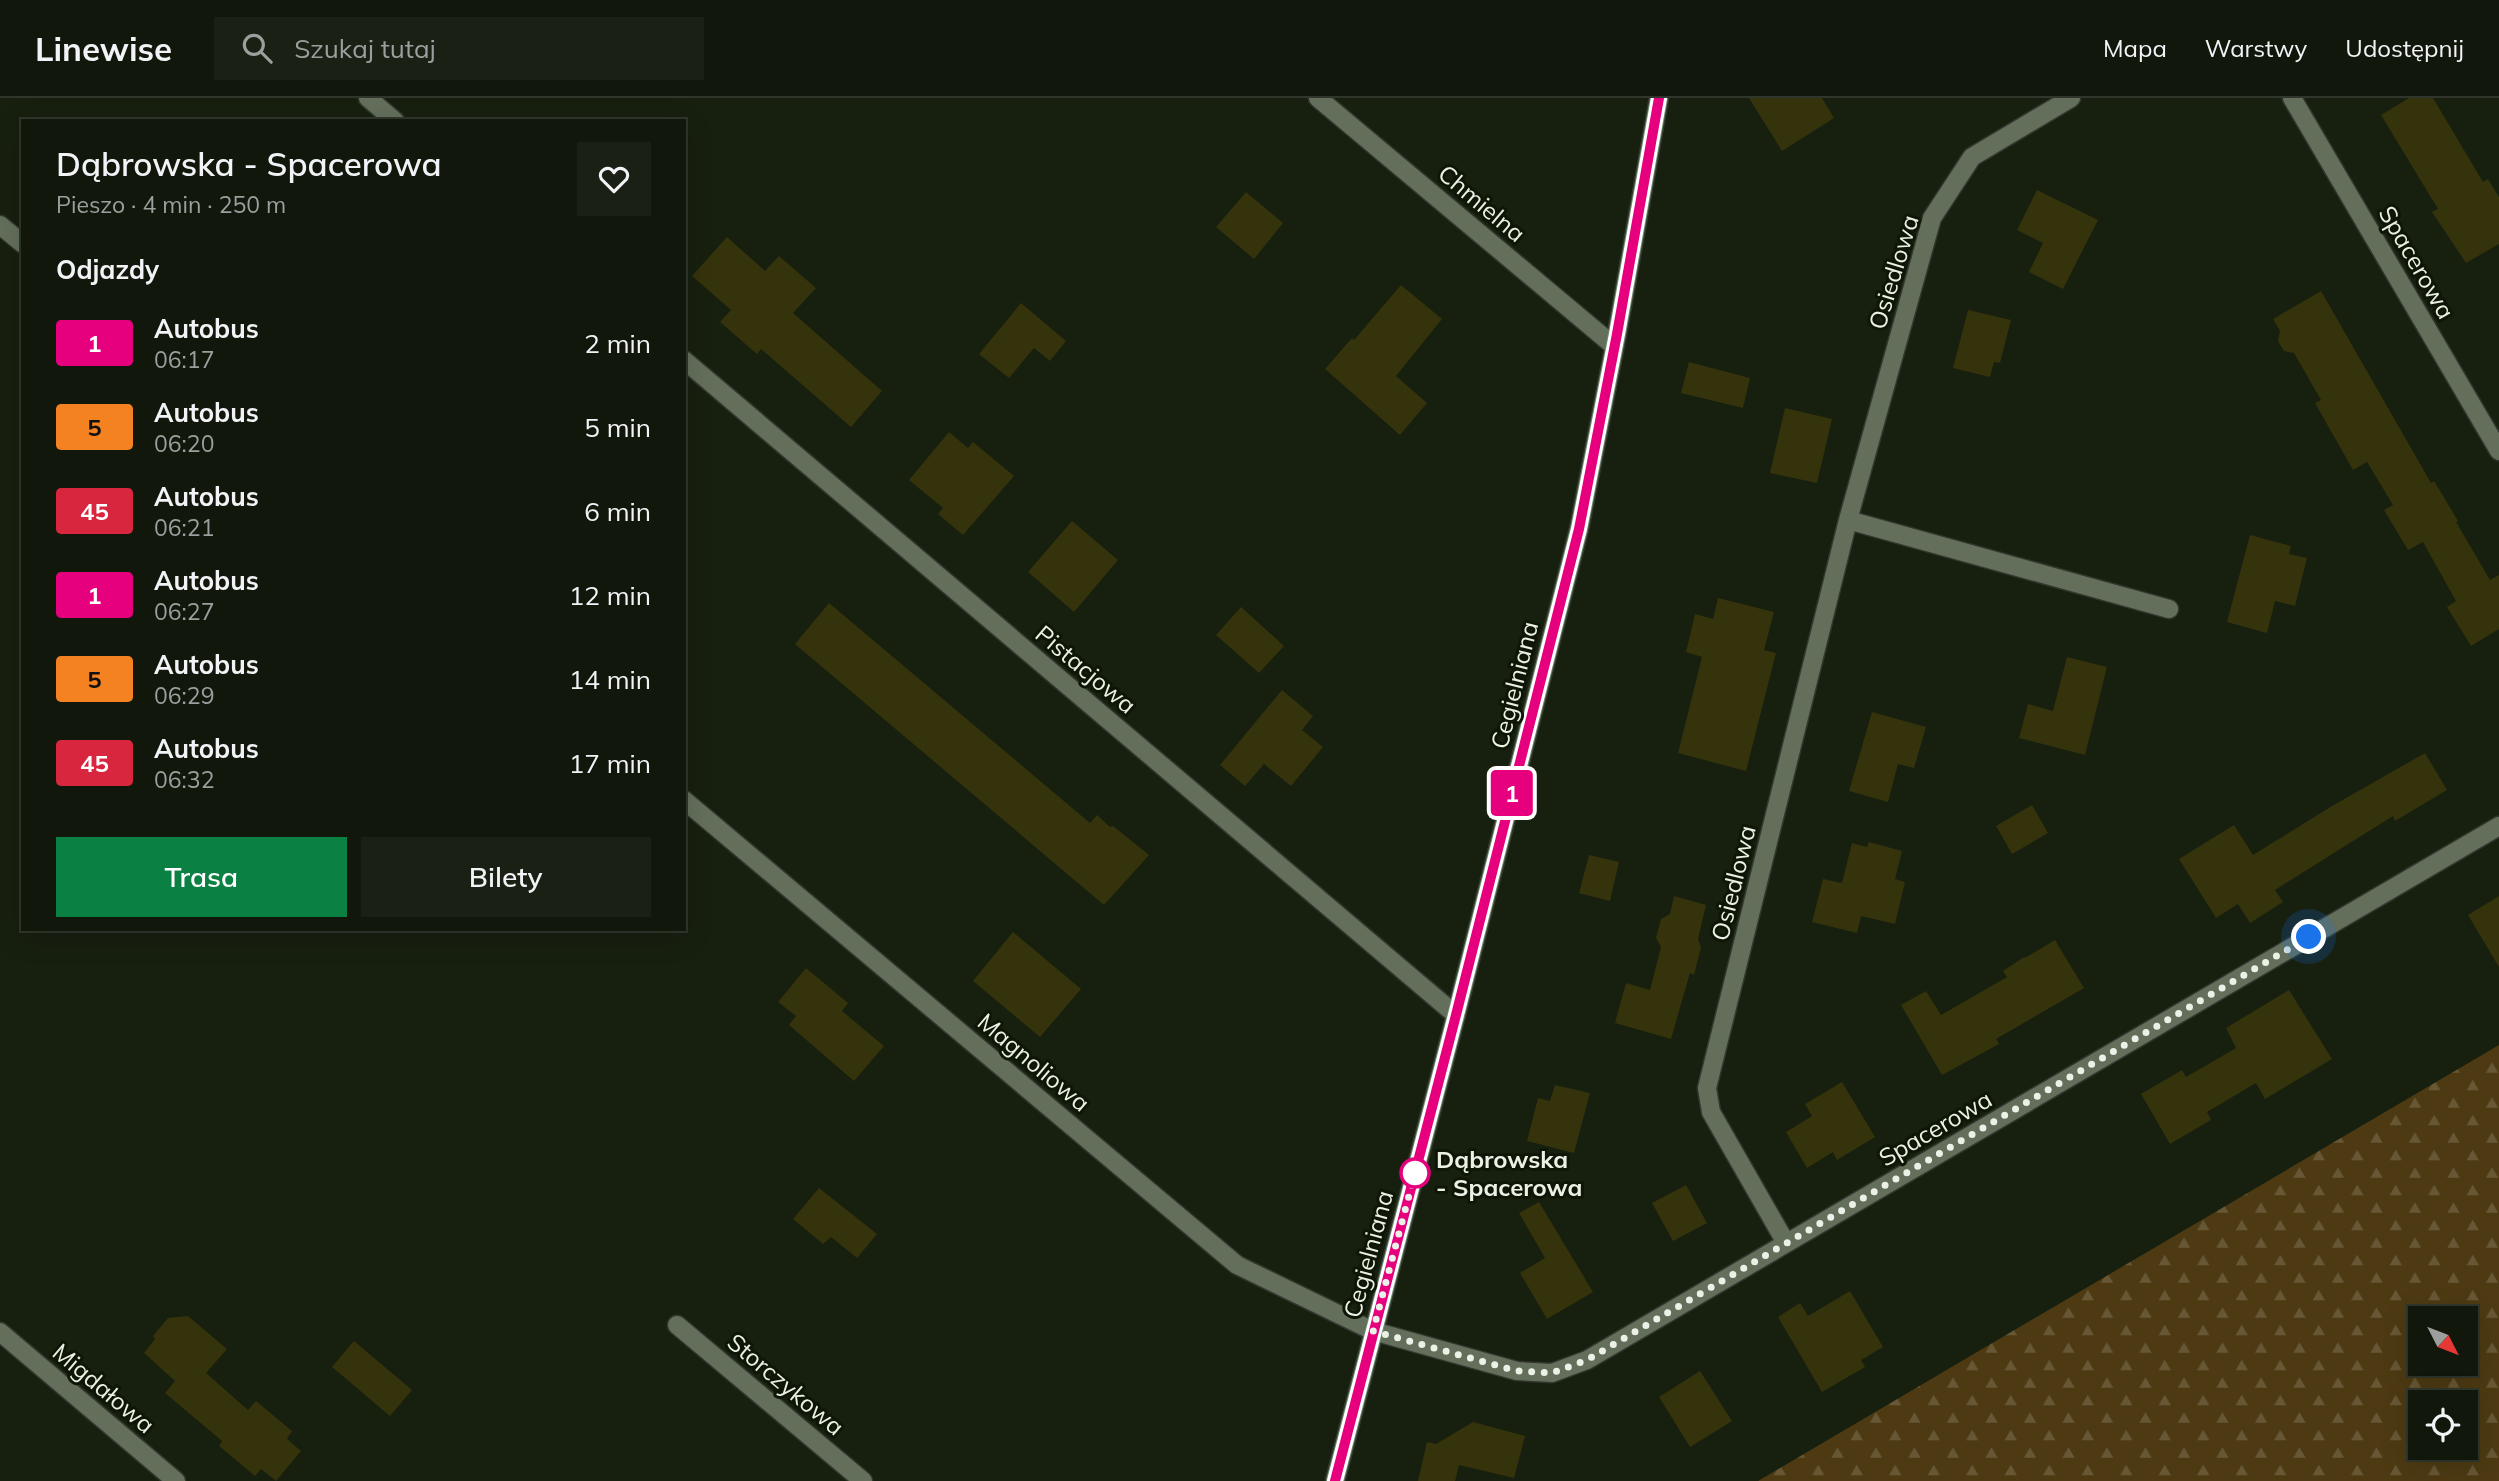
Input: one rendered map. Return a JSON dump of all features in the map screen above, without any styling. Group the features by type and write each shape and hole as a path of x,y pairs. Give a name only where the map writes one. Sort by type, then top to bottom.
{"street":[{"path":"368,98 393,119"},
{"name":"Chmielna","path":"1318,98 1614,346"},
{"name":"Cegielniana","path":"1335,1481 1579,529 1659,98"},
{"name":"Osiedlowa","path":"1786,1243 1711,1112 1707,1088 1848,520 1932,218 1972,157 2071,98"},
{"name":"Spacerowa","path":"2292,98 2499,451"},
{"path":"0,225 21,242"},
{"name":"Pistacjowa","path":"686,362 1456,1015"},
{"path":"1848,520 2169,609"},
{"name":"Magnoliowa","path":"686,802 1237,1265 1373,1331"},
{"name":"Spacerowa","path":"1373,1331 1517,1371 1552,1373 1587,1360 2499,826"},
{"name":"Storczykowa","path":"677,1325 863,1481"},
{"name":"Migdałowa","path":"0,1332 176,1481"}],"green space":[{"path":"2499,1045 2499,1481 1758,1481"}],"building":[{"path":"1749,98 1822,98 1834,118 1782,151"},
{"path":"2409,98 2433,98 2483,182 2488,179 2499,197 2499,244 2466,263 2432,212 2438,209 2381,115"},
{"path":"2037,190 2098,220 2063,289 2029,272 2043,243 2017,230"},
{"path":"1246,192 1283,223 1254,259 1216,227"},
{"path":"727,237 765,271 779,256 816,288 793,313 882,391 851,427 761,349 757,354 720,322 731,310 692,276"},
{"path":"1401,285 1442,319 1396,376 1427,403 1400,435 1325,369"},
{"path":"2321,291 2431,483 2434,481 2458,521 2456,522 2490,580 2499,575 2499,629 2471,646 2447,607 2456,601 2423,542 2408,550 2384,510 2393,505 2367,462 2353,470 2315,403 2321,400 2294,353 2284,351 2278,341 2280,331 2273,319"},
{"path":"1021,303 1066,341 1050,361 1034,348 1009,378 979,354"},
{"path":"1968,310 2011,320 2000,363 1994,362 1990,377 1953,368"},
{"path":"1689,362 1750,378 1743,408 1681,393"},
{"path":"1785,408 1832,419 1817,483 1770,473"},
{"path":"949,432 968,448 973,442 1014,476 963,535 938,514 943,508 909,480"},
{"path":"1072,521 1118,560 1074,612 1028,572"},
{"path":"2250,535 2291,546 2289,554 2307,558 2295,606 2275,601 2267,633 2227,622"},
{"path":"1718,598 1774,612 1764,650 1776,653 1746,771 1678,753 1702,657 1686,652 1695,614 1713,619"},
{"path":"829,603 1090,823 1097,815 1149,855 1104,905 795,644"},
{"path":"1241,607 1284,646 1259,673 1216,635"},
{"path":"2067,657 2107,667 2085,755 2019,738 2028,704 2053,711"},
{"path":"1282,690 1313,716 1302,730 1323,747 1291,786 1264,764 1245,786 1220,765"},
{"path":"1872,712 1926,727 1914,768 1898,764 1888,802 1849,791"},
{"path":"2425,753 2447,790 2395,821 2393,816 2275,890 2283,902 2250,923 2238,904 2216,918 2179,859 2234,825 2253,855"},
{"path":"2032,805 2048,833 2012,854 1996,826"},
{"path":"1869,842 1902,851 1895,879 1905,882 1895,924 1861,916 1857,933 1812,922 1823,879 1842,883 1852,843 1867,847"},
{"path":"1589,855 1619,862 1610,901 1579,893"},
{"path":"1674,896 1706,905 1698,939 1701,947 1694,975 1690,973 1671,1039 1615,1023 1626,983 1650,990 1661,947 1656,938 1661,919 1670,914"},
{"path":"2499,896 2499,967 2468,915"},
{"path":"1013,932 1081,989 1040,1037 973,981"},
{"path":"2055,940 2084,988 1996,1039 1999,1044 1942,1075 1901,1005 1926,991 1941,1015 2007,977 2003,971"},
{"path":"806,968 848,1003 842,1011 884,1046 854,1081 789,1025 796,1016 778,1002"},
{"path":"2289,990 2332,1059 2265,1099 2256,1083 2207,1112 2211,1120 2170,1144 2141,1094 2182,1070 2186,1077 2236,1048 2226,1028"},
{"path":"1842,1082 1875,1137 1837,1160 1833,1152 1807,1168 1786,1132 1812,1116 1805,1104"},
{"path":"1555,1085 1590,1093 1574,1153 1527,1141 1538,1098 1550,1101"},
{"path":"1686,1185 1707,1223 1673,1241 1652,1203"},
{"path":"819,1188 877,1234 857,1258 831,1237 823,1244 793,1219"},
{"path":"1539,1202 1593,1292 1547,1319 1520,1273 1545,1258 1519,1213"},
{"path":"1850,1291 1883,1347 1861,1360 1865,1367 1822,1392 1778,1317 1800,1303 1808,1316"},
{"path":"188,1316 227,1349 206,1373 248,1410 256,1401 292,1431 287,1439 301,1451 276,1481 261,1469 255,1476 219,1446 222,1441 165,1393 175,1381 144,1353 155,1339 153,1336 168,1318"},
{"path":"354,1341 412,1390 390,1416 332,1367"},
{"path":"1700,1371 1732,1421 1690,1447 1659,1397"},
{"path":"1473,1422 1525,1436 1514,1478 1459,1465 1455,1481 1418,1481 1427,1442 1436,1444"}],"bus line":[{"name":"1","path":"1335,1481 1579,529 1659,98"}],"place":[{"name":"Dąbrowska - Spacerowa","path":"1415,1173"}],"route":[{"path":"1415,1173 1373,1331 1517,1371 1552,1373 1587,1360 2309,937"}]}
